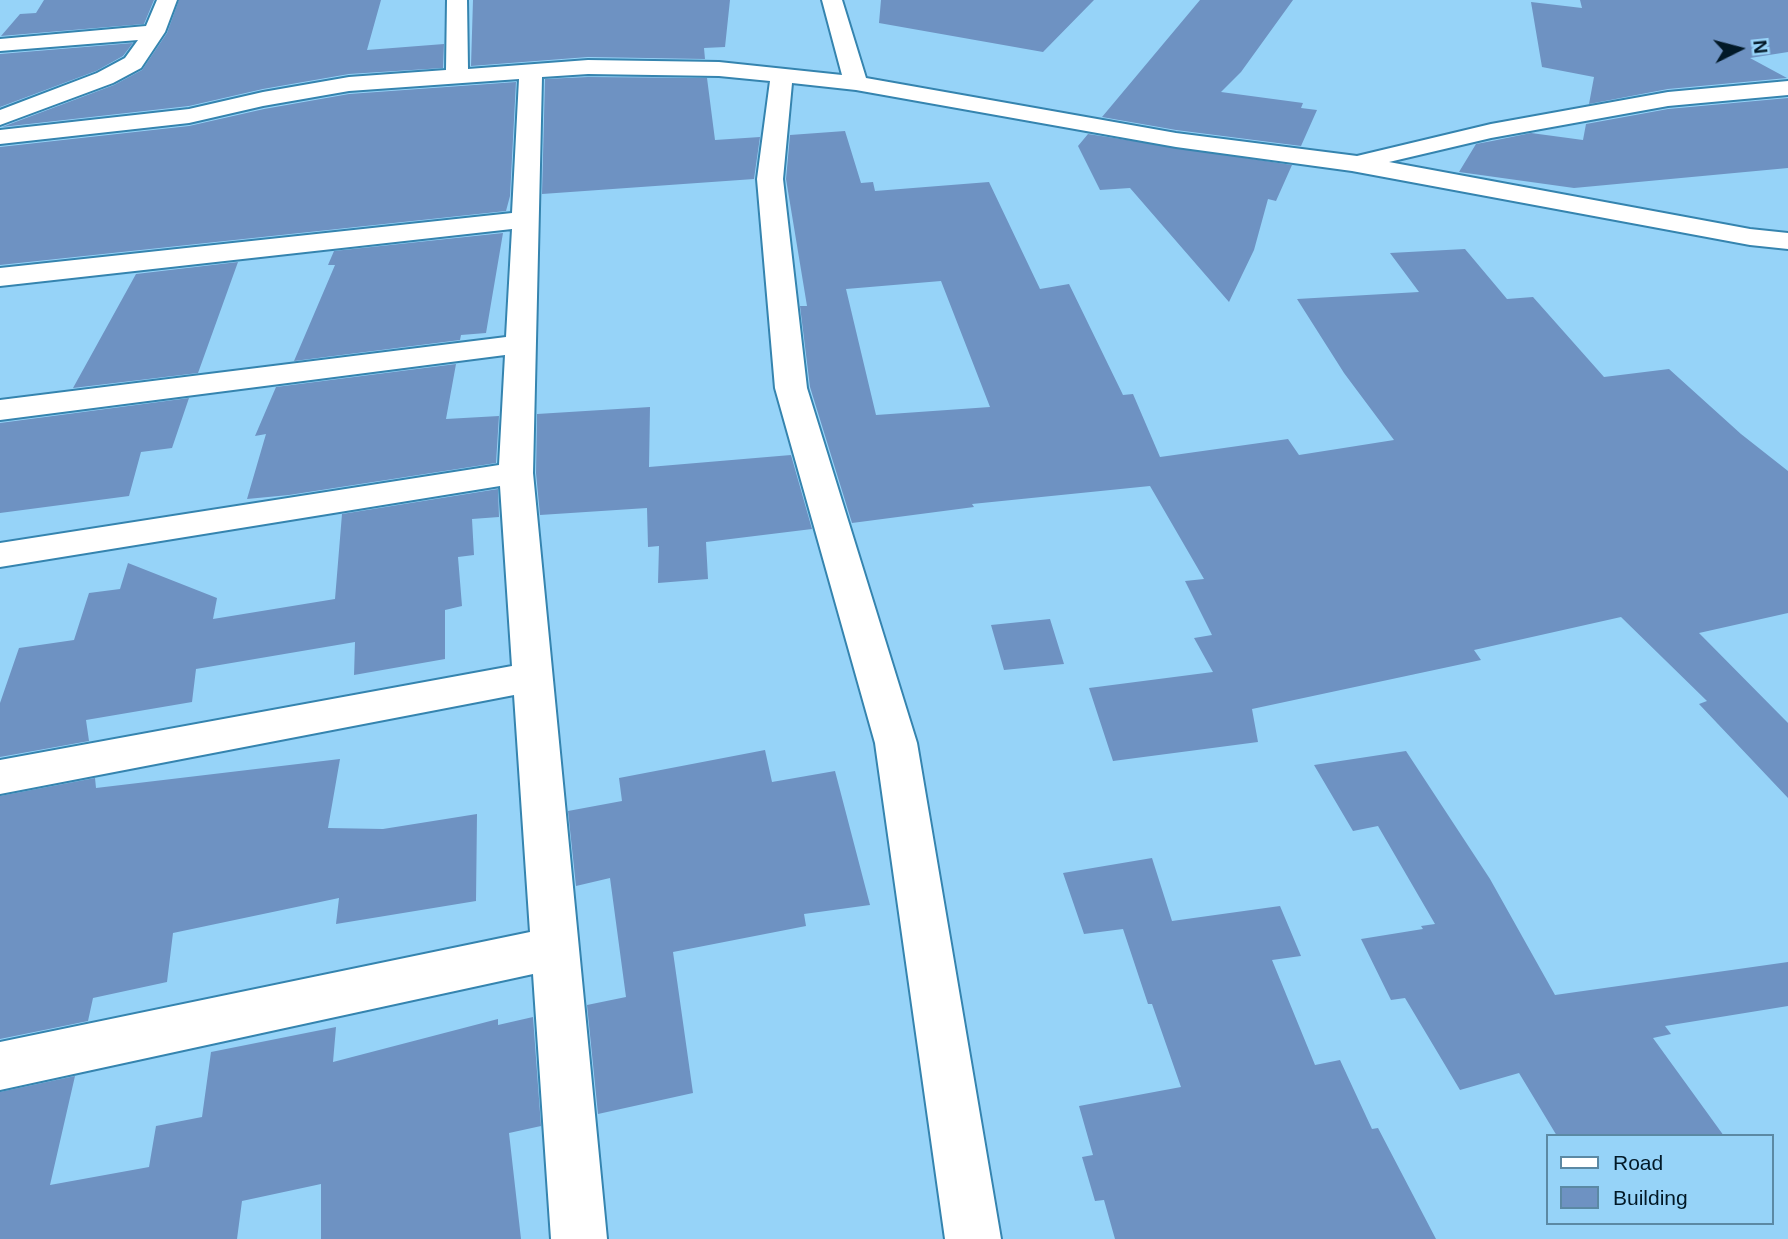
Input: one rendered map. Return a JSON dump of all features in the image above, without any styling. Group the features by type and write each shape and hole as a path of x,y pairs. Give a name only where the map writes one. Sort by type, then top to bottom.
{"street":[{"path":"0,118 105,78 133,63 154,32 167,0"},
{"path":"457,0 457,75"},
{"path":"832,0 856,83"},
{"path":"0,45 154,32"},
{"path":"0,137 189,116 263,99 349,84 588,67 719,69 856,83 1176,140 1352,163 1750,237 1788,241"},
{"path":"531,70 516,473 579,1239"},
{"path":"782,75 770,179 791,388 896,743 973,1239"},
{"path":"1352,163 1491,131 1668,99 1788,88"},
{"path":"0,278 525,220"},
{"path":"0,410 521,344"},
{"path":"0,555 516,473"},
{"path":"0,777 532,677"},
{"path":"0,1066 555,948"}],"building":[{"path":"44,0 154,0 144,24 1,36 20,14 36,13"},
{"path":"179,0 381,0 367,50 444,44 443,68 349,74 263,89 189,106 2,127 114,85 142,70 167,33"},
{"path":"473,0 730,0 725,47 704,48 705,59 588,57 471,66"},
{"path":"881,0 1094,0 1043,52 879,23"},
{"path":"1200,0 1293,0 1241,72 1221,92 1303,103 1301,108 1317,110 1301,146 1176,130 1102,117"},
{"path":"1580,0 1788,0 1788,52 1750,58 1787,78 1668,89 1589,104 1594,77 1542,67 1531,2 1582,8"},
{"path":"133,43 123,56 96,71 0,107 0,54"},
{"path":"707,78 715,140 760,137 754,179 542,194 545,79"},
{"path":"516,82 510,196 506,211 0,265 0,147 189,126 349,94"},
{"path":"1788,98 1788,168 1574,188 1459,172 1476,144 1531,133 1583,140 1586,124 1668,109"},
{"path":"845,131 861,183 873,182 875,191 989,182 1040,289 1069,284 1123,395 1133,394 1160,457 1288,439 1299,455 1394,440 1344,373 1297,299 1419,292 1390,253 1465,249 1507,299 1533,297 1604,377 1669,369 1741,434 1788,471 1788,613 1699,633 1788,723 1788,798 1699,704 1707,701 1621,617 1474,650 1481,660 1252,709 1258,742 1113,761 1089,688 1213,672 1194,638 1212,635 1185,581 1204,579 1150,486 972,504 974,507 852,523 810,387 800,306 807,306 786,179 790,135","holes":["941,281 990,407 876,415 846,289"]},
{"path":"1088,134 1292,165 1276,201 1268,199 1254,250 1229,302 1130,188 1100,190 1078,146"},
{"path":"503,233 486,333 461,335 460,340 294,361 335,265 328,265 334,251"},
{"path":"238,262 198,373 73,388 136,274"},
{"path":"456,364 446,419 499,416 496,463 247,499 266,434 255,436 276,387"},
{"path":"189,398 172,448 141,452 129,496 0,513 0,423"},
{"path":"650,407 649,467 791,455 812,529 706,542 708,579 658,583 659,546 648,547 647,508 540,515 536,473 537,414"},
{"path":"498,489 499,517 472,519 474,555 458,557 462,606 445,610 445,659 354,675 355,642 196,669 192,702 86,720 89,741 0,757 0,703 19,648 74,640 89,593 120,589 128,563 217,598 213,619 335,599 342,514"},
{"path":"1050,619 1064,664 1004,670 991,625"},
{"path":"765,750 772,782 835,771 870,905 804,914 806,926 673,952 693,1093 598,1114 587,1005 626,997 610,878 576,886 568,811 622,801 619,778"},
{"path":"1406,751 1490,879 1555,995 1788,962 1788,1006 1665,1026 1671,1034 1653,1038 1723,1134 1556,1134 1519,1073 1460,1090 1405,998 1391,1000 1361,939 1423,929 1421,926 1435,924 1378,826 1353,831 1314,765"},
{"path":"340,759 328,828 383,829 477,814 476,901 336,924 339,898 173,933 167,982 93,998 88,1021 0,1039 0,796 95,778 96,788"},
{"path":"1152,858 1172,921 1280,906 1301,956 1272,960 1315,1065 1340,1060 1372,1129 1378,1128 1436,1239 1115,1239 1104,1200 1095,1201 1082,1157 1093,1155 1079,1106 1181,1087 1152,1004 1148,1004 1123,929 1084,934 1063,873"},
{"path":"533,1017 541,1126 509,1133 521,1239 321,1239 321,1184 242,1201 237,1239 0,1239 0,1092 75,1076 50,1185 149,1167 156,1126 202,1117 211,1052 336,1027 333,1062 498,1019 498,1025"}]}
